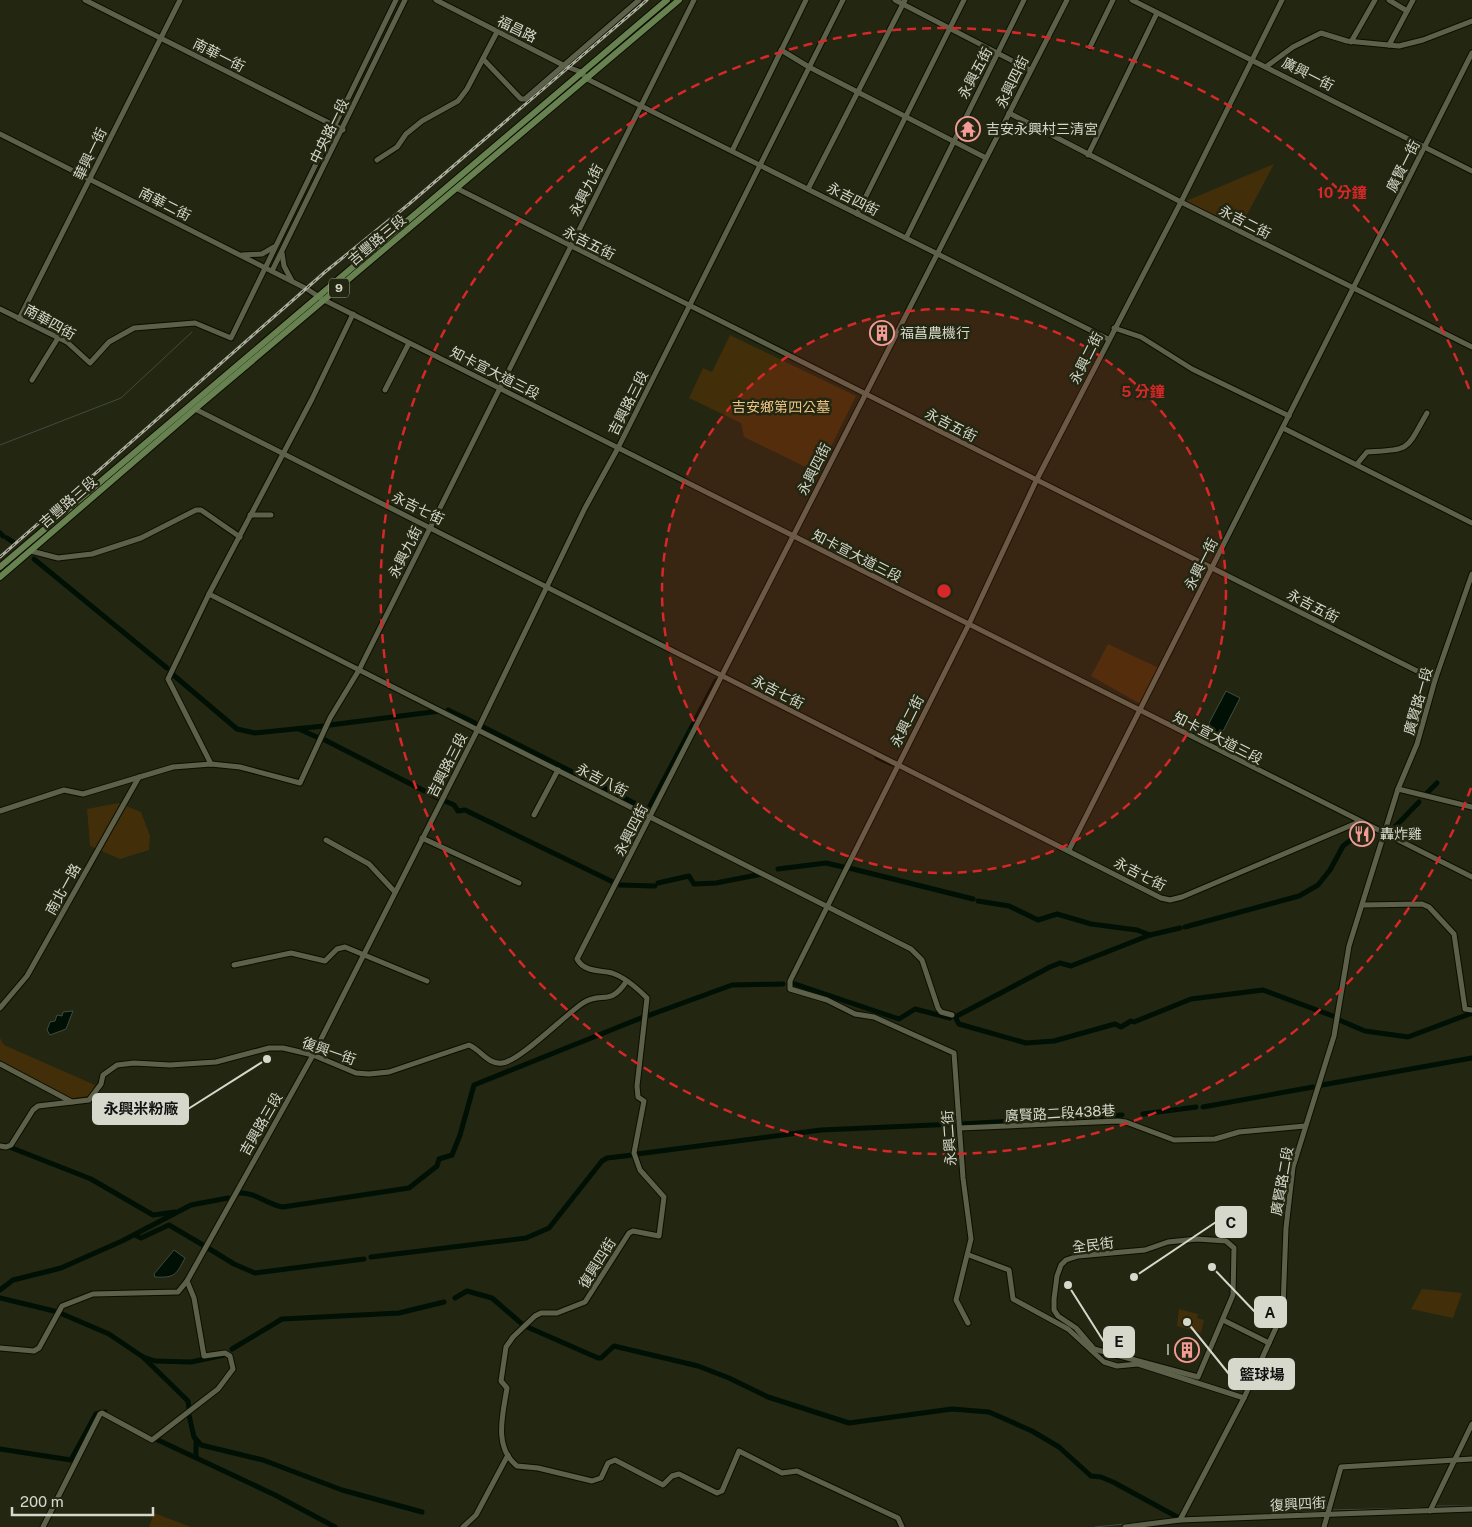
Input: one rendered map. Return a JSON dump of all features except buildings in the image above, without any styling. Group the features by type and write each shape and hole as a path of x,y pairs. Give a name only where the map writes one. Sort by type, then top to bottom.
{"main road":[{"name":"吉豐路三段","path":"0,577 581,72 667,0"},
{"name":"吉豐路三段","path":"0,567 321,298 458,189 679,0"},
{"path":"36,536 43,541"}],"street":[{"name":"南華一街","path":"85,0 343,130"},
{"name":"華興一街","path":"19,318 180,0"},
{"name":"中央路一段","path":"264,268 396,0"},
{"name":"中央路一段","path":"272,272 405,0"},
{"name":"福昌路","path":"436,0 565,66 581,72 587,79"},
{"path":"483,60 521,99 529,96 639,0"},
{"name":"永興九街","path":"0,811 64,790 83,794 172,767 211,764 240,767 300,783 330,718 359,670 694,0"},
{"path":"732,151 806,0"},
{"name":"吉興路三段","path":"187,1281 313,1055 478,729 585,508 618,448 843,0"},
{"path":"895,0 904,2 1030,70"},
{"path":"857,214 964,0"},
{"name":"永興五街","path":"906,238 1024,0"},
{"name":"永興四街","path":"583,949 984,158 1010,114 1030,70 1067,0"},
{"path":"1090,47 1113,0"},
{"name":"廣興一街","path":"1132,0 1267,66 1472,171"},
{"name":"永興二街","path":"968,1323 956,1300 969,1255 970,1228 963,1178 954,1053 874,1017 855,1014 827,1000 790,989 793,973 969,624 1036,481 1108,339 1181,202 1282,0"},
{"path":"1352,42 1375,0"},
{"path":"1389,0 1408,11"},
{"path":"1389,45 1413,0"},
{"path":"808,189 859,93 904,2"},
{"path":"1088,155 1157,13"},
{"path":"1267,66 1293,47 1321,33 1352,42 1398,46 1423,40 1472,21"},
{"path":"378,160 396,147 406,134 422,121 458,101 468,89 497,32"},
{"path":"781,50 809,68 984,158"},
{"name":"廣賢一街","path":"1353,288 1472,53"},
{"name":"永吉四街","path":"587,79 1108,339"},
{"name":"永吉二街","path":"1010,114 1181,202 1472,347"},
{"name":"南華二街","path":"0,134 241,255 321,298"},
{"name":"永吉五街","path":"458,189 1435,680"},
{"path":"241,255 262,254 275,247"},
{"path":"282,253 284,266 293,282"},
{"name":"南華四街","path":"0,308 58,338 90,363 108,342 134,328 195,324 231,338 264,268"},
{"name":"永興一街","path":"1069,850 1141,711 1353,288"},
{"name":"知卡宣大道三段","path":"321,298 1359,822 1472,877"},
{"path":"211,764 168,679 209,594 283,454 353,314"},
{"path":"1114,328 1142,337 1192,369 1289,416"},
{"path":"32,380 58,338"},
{"path":"385,390 409,343"},
{"name":"永吉七街","path":"195,409 548,586 1161,898 1170,900 1228,879 1359,822"},
{"path":"1357,464 1367,452 1401,450 1408,447 1426,414"},
{"path":"1283,428 1472,523"},
{"path":"31,551 58,558 92,554 141,538 196,510 201,510 240,537"},
{"path":"250,515 271,514"},
{"name":"廣賢路一段","path":"1386,834 1398,790 1417,744 1435,680 1472,574"},
{"name":"永吉八街","path":"209,594 827,905 918,955 938,1008 941,1012 952,1015"},
{"path":"534,815 558,770"},
{"name":"南北一路","path":"0,1008 27,976 139,777"},
{"path":"1398,790 1472,807"},
{"name":"廣賢路二段","path":"1180,1520 1244,1398 1269,1343 1283,1306 1283,1263 1293,1167 1334,1036 1349,946 1386,834"},
{"path":"422,838 519,883"},
{"path":"326,840 370,864 395,892"},
{"path":"1363,905 1422,904 1429,907 1454,934 1462,998 1465,1009 1472,1010"},
{"path":"234,965 291,953 325,961 340,947 364,954 398,971 427,981"},
{"name":"復興四街","path":"508,1455 500,1434 507,1388 501,1381 500,1374 506,1347 513,1337 535,1316 541,1313 557,1313 585,1302 629,1233 633,1231 660,1236 664,1196 640,1170 634,1153 644,1101 638,1097 638,1086 647,998 638,989 612,973 588,969 578,961 583,949"},
{"name":"復興一街","path":"0,1146 6,1147 11,1145 33,1110 38,1106 90,1100 101,1084 103,1075 117,1065 134,1063 170,1065 216,1062 276,1048 313,1055 356,1073 369,1074 389,1072 469,1045 485,1058 500,1064 507,1062 584,1002 612,997 626,982"},
{"path":"0,1064 72,1102"},
{"name":"廣賢路二段438巷","path":"960,1128 1118,1121 1126,1122 1174,1140 1192,1140 1215,1139 1239,1132 1305,1126"},
{"name":"全民街","path":"1198,1239 1226,1241 1234,1248 1234,1288 1223,1320 1198,1377 1094,1349 1076,1328 1058,1316 1054,1310 1056,1276 1060,1265 1078,1256 1145,1250 1168,1242 1198,1239"},
{"path":"969,1255 1009,1270 1013,1299 1068,1330 1104,1362 1122,1366 1138,1364 1244,1398"},
{"path":"0,1348 34,1351 39,1348 62,1306 73,1304 87,1295 178,1292 187,1281 194,1298 204,1356 225,1353 230,1356 232,1370 218,1390 152,1440 102,1413 100,1414 43,1527"},
{"path":"1223,1320 1269,1343"},
{"path":"1430,1510 1472,1424"},
{"path":"463,1527 476,1515 508,1455 518,1466 538,1468 592,1481 601,1478 608,1463 615,1460 663,1485 672,1476 679,1474 717,1493 722,1491 726,1484 739,1451 782,1473 797,1471 898,1518 902,1527"},
{"path":"1324,1527 1341,1467 1472,1459"},
{"name":"復興四街","path":"1125,1527 1180,1520 1472,1509"}],"green space":[{"path":"1274,164 1240,228 1186,201"},
{"name":"吉安鄉第四公墓","path":"730,335 856,396 818,473 744,437 741,423 689,398 703,368 712,372"},
{"path":"1108,644 1161,669 1142,705 1091,676"},
{"path":"119,803 141,812 150,836 149,850 120,859 90,846 87,809"},
{"path":"0,1038 4,1045 95,1085 89,1096 66,1099 0,1063"},
{"path":"1422,1289 1462,1293 1453,1318 1411,1309"},
{"path":"1179,1309 1198,1314 1197,1318 1204,1320 1201,1333 1177,1326"},
{"path":"154,1513 191,1527 149,1527"}],"shaded area":[{"path":"1226,691 1240,698 1221,735 1207,727"},
{"path":"73,1011 66,1029 50,1035 47,1030 50,1022 55,1021 57,1015 62,1016 63,1012"},
{"path":"174,1250 185,1258 177,1272 167,1277 155,1277 154,1274"}],"waterway":[{"path":"0,445 121,398 192,332"},
{"path":"0,533 3,536"},
{"path":"7,538 13,542"},
{"path":"34,559 167,668"},
{"path":"171,673 237,729 255,733 324,726"},
{"path":"483,727 648,810 716,681"},
{"path":"448,710 475,723"},
{"path":"330,725 440,711"},
{"path":"299,729 319,738"},
{"path":"325,740 438,798"},
{"path":"877,757 892,764"},
{"path":"1426,794 1437,783"},
{"path":"445,801 454,805 458,811 465,810 615,883"},
{"path":"1393,829 1419,802"},
{"path":"1185,927 1299,896 1318,885 1330,870 1343,846 1363,831"},
{"path":"778,869 826,863 843,867"},
{"path":"849,868 973,899"},
{"path":"658,883 689,876 694,884 716,883 762,874"},
{"path":"620,885 655,886"},
{"path":"978,901 1009,906 1038,920 1057,914 1091,924 1137,930 1150,935"},
{"path":"957,1016 1060,963 1071,966 1150,935 1180,928"},
{"path":"647,1016 732,985 783,984"},
{"path":"795,984 899,1019 915,1009 950,1018"},
{"path":"955,1017 959,1024 1026,1043 1054,1041 1115,1024 1121,1027 1131,1021 1134,1022 1191,999 1263,990 1333,1016"},
{"path":"1339,1020 1365,1031 1408,1037 1472,1013"},
{"path":"239,1193 251,1194 283,1207 409,1188 437,1166 439,1159 452,1155 460,1135 474,1085 646,1016"},
{"path":"1322,1085 1472,1058"},
{"path":"1203,1107 1313,1087"},
{"path":"1143,1114 1196,1107"},
{"path":"961,1124 1122,1115"},
{"path":"637,1154 821,1130 956,1124"},
{"path":"12,1148 91,1179 153,1215 175,1212"},
{"path":"371,1257 526,1238 549,1228 602,1161 607,1158 633,1155"},
{"path":"0,1290 13,1280 61,1268 122,1241 191,1205 228,1198"},
{"path":"135,1235 141,1238 169,1225 203,1245"},
{"path":"208,1248 234,1264 255,1273 364,1259"},
{"path":"455,1298 467,1291 492,1298 522,1324"},
{"path":"0,1298 54,1311"},
{"path":"232,1349 282,1319 399,1313 444,1302"},
{"path":"60,1313 109,1334 143,1357 155,1361 191,1362 224,1355"},
{"path":"525,1326 598,1358 601,1358 614,1346 698,1366 729,1378 768,1397 849,1423 952,1409 989,1412 1032,1431 1059,1447 1091,1476 1101,1477 1113,1482 1181,1519"},
{"path":"143,1357 188,1401 189,1409"},
{"path":"0,1449 71,1460 96,1414 105,1412"},
{"path":"189,1415 194,1437 201,1445 263,1460 342,1490 422,1512"},
{"path":"158,1440 275,1495 335,1527"},
{"path":"196,1442 196,1457"},
{"path":"1435,1506 1472,1506"},
{"path":"1333,1510 1420,1508"},
{"path":"1262,1514 1325,1511"},
{"path":"1095,1527 1154,1521"}],"railway":[{"path":"0,557 325,272 409,204 647,0"}],"place":[{"name":"吉安永興村三清宮","path":"968,129"},
{"name":"福菖農機行","path":"882,333"},
{"name":"轟炸雞","path":"1362,834"},
{"name":"永興米粉廠","path":"267,1059"},
{"name":"A","path":"1212,1267"},
{"name":"C","path":"1134,1277"},
{"name":"E","path":"1068,1285"},
{"name":"籃球場","path":"1187,1322"},
{"name":"I","path":"1187,1350"}]}
